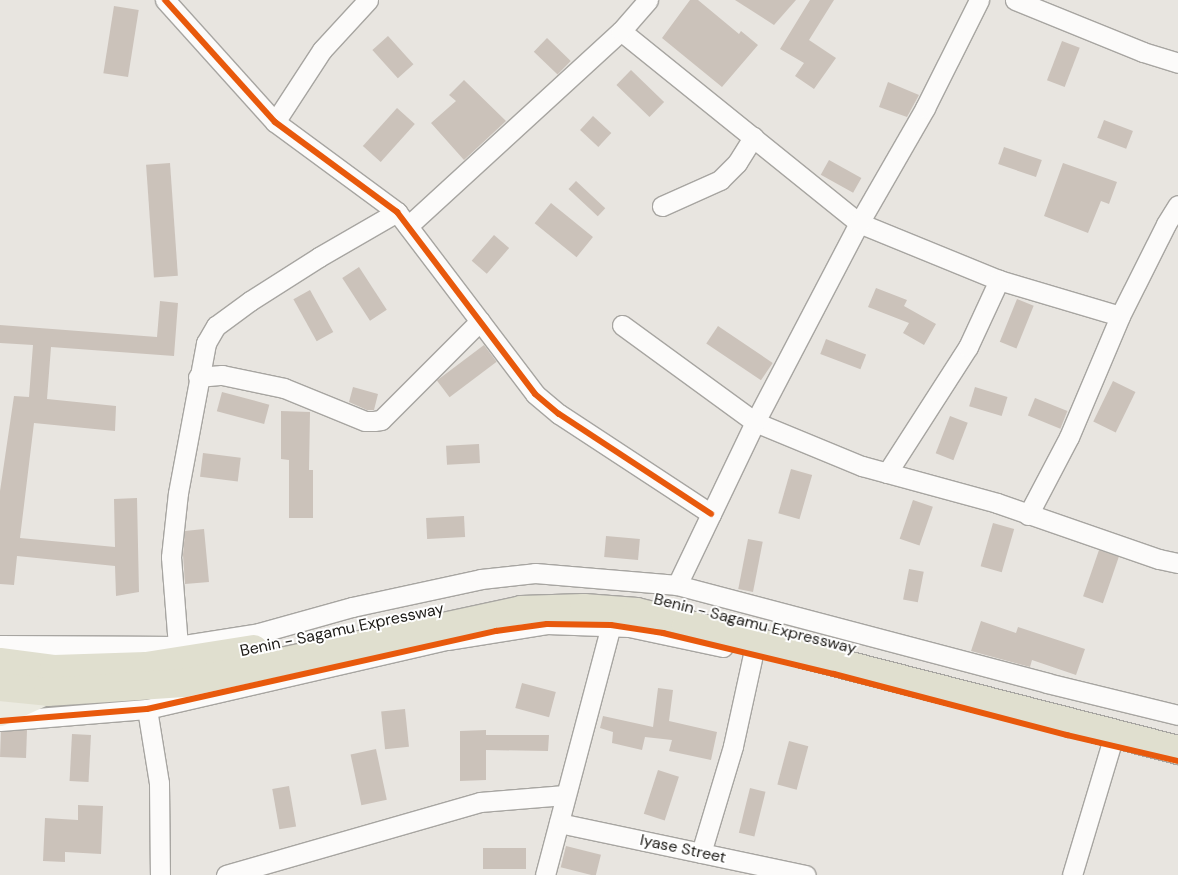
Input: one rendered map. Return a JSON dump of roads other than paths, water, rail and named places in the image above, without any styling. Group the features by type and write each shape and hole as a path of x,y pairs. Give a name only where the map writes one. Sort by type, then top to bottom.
{"highway":[{"name":"Benin - Sagamu Expressway","path":"0,662 51,680 128,656 146,666 235,653 505,596 564,593 620,594 669,600 1178,731"},
{"path":"4,690 51,680 184,683 521,610 584,608 638,612 1178,750"}],"main road":[{"path":"0,714 51,680"}],"street":[{"path":"165,0 275,122 403,219 535,394 559,414 711,514"},
{"path":"275,122 322,50 368,0"},
{"path":"178,646 171,557 178,493 198,377 206,343 216,326 250,301 319,257 403,219 621,31 648,0"},
{"path":"677,585 755,422 859,223 925,108 980,0"},
{"path":"1015,0 1143,52 1178,63"},
{"path":"621,31 859,223 999,280 1120,316"},
{"path":"662,206 720,180 737,162 753,138"},
{"path":"1028,515 1068,437 1120,316 1172,225 1178,205"},
{"path":"886,473 968,346 999,280"},
{"path":"198,377 222,375 284,388 365,421 381,420 480,321"},
{"path":"622,325 755,422 862,466 998,503 1159,559 1178,562"},
{"path":"0,645 128,656 259,633 352,607 481,579 535,573 677,585 1047,684 1178,715"},
{"path":"0,721 147,709 496,631 547,624 611,625 663,633 753,654 1178,761"},
{"path":"545,875 611,625"},
{"path":"702,853 733,746 753,654"},
{"path":"147,709 159,783 160,875"},
{"path":"1072,875 1111,745"},
{"path":"226,875 480,802 565,795"},
{"name":"Iyase Street","path":"559,823 806,875"}]}
